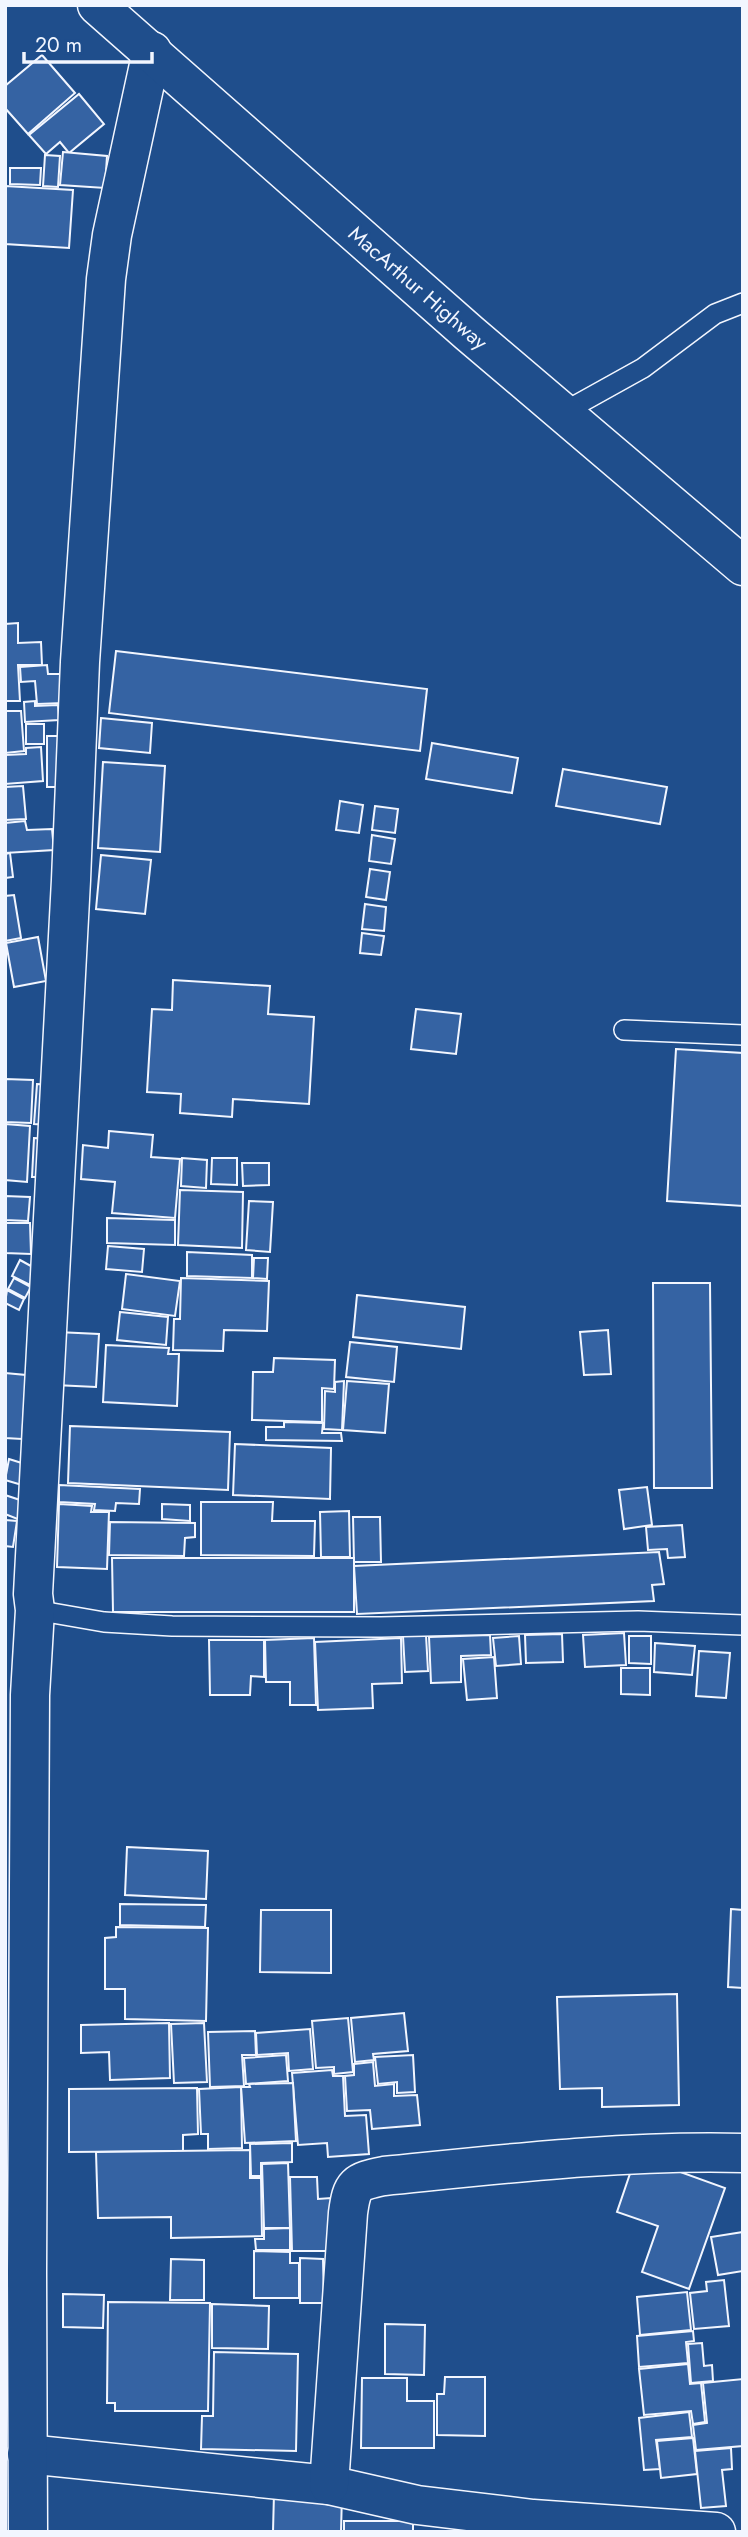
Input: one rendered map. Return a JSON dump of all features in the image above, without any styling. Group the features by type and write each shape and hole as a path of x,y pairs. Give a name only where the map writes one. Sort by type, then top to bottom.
{"main road":[{"name":"MacArthur Highway","path":"97,5 409,280 743,566"},
{"path":"28,2532 30,1709 24,1603 70,907 80,662 100,338 112,234 152,51"},
{"path":"329,2485 348,2213 354,2187 361,2180 397,2174 606,2154 743,2152"},
{"path":"27,2454 329,2485 417,2505 468,2512 716,2532"}],"lane":[{"path":"562,412 643,368 715,314 743,303"},
{"path":"624,1030 743,1035"},
{"path":"24,1603 104,1622 172,1626 381,1627 638,1621 743,1625"}],"building":[{"path":"42,55 75,93 28,134 5,108 5,86"},
{"path":"79,94 104,124 69,153 60,142 46,154 29,135"},
{"path":"63,152 107,156 105,188 60,185"},
{"path":"45,155 60,156 58,187 43,186"},
{"path":"10,168 41,168 40,185 10,184"},
{"path":"5,186 73,190 69,248 5,244"},
{"path":"18,623 18,643 41,642 42,665 18,665 20,701 5,701 5,624"},
{"path":"116,651 427,689 420,751 109,713"},
{"path":"47,665 48,674 62,674 64,703 37,704 35,681 21,682 20,667"},
{"path":"35,701 35,706 58,705 59,720 25,722 24,702"},
{"path":"5,711 21,711 24,751 5,753"},
{"path":"101,718 152,723 150,753 99,748"},
{"path":"26,724 44,724 44,744 26,744"},
{"path":"47,736 62,736 61,787 47,787"},
{"path":"432,743 518,758 512,793 426,779"},
{"path":"41,747 43,781 5,784 5,755 26,754 26,748"},
{"path":"103,762 165,766 160,852 98,848"},
{"path":"563,769 667,787 660,824 556,806"},
{"path":"23,786 26,819 5,820 5,787"},
{"path":"340,801 363,805 359,833 336,830"},
{"path":"375,806 398,809 395,833 372,830"},
{"path":"25,821 27,830 52,829 54,850 5,853 5,823"},
{"path":"372,835 395,839 391,864 369,861"},
{"path":"10,853 13,877 5,878 5,854"},
{"path":"101,855 151,860 145,914 96,909"},
{"path":"370,869 390,872 386,900 366,897"},
{"path":"14,895 21,938 5,941 5,896"},
{"path":"365,904 386,907 384,931 362,929"},
{"path":"362,933 384,936 381,955 360,953"},
{"path":"38,937 46,981 14,987 6,943"},
{"path":"173,980 270,986 268,1014 314,1017 309,1104 233,1099 232,1117 180,1113 181,1094 147,1092 152,1009 172,1010"},
{"path":"416,1009 461,1014 456,1054 411,1049"},
{"path":"676,1049 743,1053 743,1206 667,1201"},
{"path":"5,1079 33,1080 31,1123 5,1122"},
{"path":"37,1084 52,1085 49,1125 34,1124"},
{"path":"5,1124 30,1126 27,1182 5,1180"},
{"path":"109,1131 153,1135 151,1157 180,1159 175,1218 112,1213 115,1182 81,1179 83,1145 108,1148"},
{"path":"34,1138 49,1139 47,1177 32,1177"},
{"path":"182,1158 207,1160 206,1188 181,1186"},
{"path":"212,1158 237,1158 237,1185 211,1184"},
{"path":"242,1163 269,1163 269,1185 243,1186"},
{"path":"180,1190 243,1192 242,1248 178,1245"},
{"path":"5,1196 30,1197 28,1221 5,1220"},
{"path":"249,1201 273,1202 270,1252 246,1250"},
{"path":"107,1218 175,1220 175,1245 107,1243"},
{"path":"5,1223 30,1223 31,1254 5,1253"},
{"path":"108,1246 144,1249 142,1272 106,1269"},
{"path":"187,1252 252,1255 252,1278 187,1276"},
{"path":"254,1258 268,1258 267,1279 253,1278"},
{"path":"20,1260 40,1271 32,1286 12,1276"},
{"path":"126,1274 180,1281 175,1316 122,1309"},
{"path":"14,1278 31,1287 25,1298 8,1289"},
{"path":"181,1278 269,1281 267,1331 224,1330 223,1351 173,1350 174,1319 180,1319"},
{"path":"653,1283 710,1283 712,1488 654,1488"},
{"path":"7,1290 24,1299 19,1310 5,1303"},
{"path":"357,1295 465,1307 461,1349 353,1337"},
{"path":"120,1312 168,1317 166,1345 117,1340"},
{"path":"608,1330 611,1374 584,1375 580,1332"},
{"path":"57,1332 99,1334 96,1387 55,1385"},
{"path":"350,1342 397,1347 394,1382 346,1377"},
{"path":"106,1345 169,1348 168,1354 179,1354 177,1406 103,1402"},
{"path":"274,1358 335,1360 334,1389 322,1388 322,1422 252,1420 253,1372 273,1372"},
{"path":"5,1373 26,1375 22,1439 5,1438"},
{"path":"344,1381 342,1430 324,1429 325,1391 335,1392 335,1382"},
{"path":"347,1381 389,1384 385,1433 343,1430"},
{"path":"284,1422 323,1423 322,1433 341,1433 342,1441 266,1440 266,1427 284,1427"},
{"path":"70,1426 230,1432 228,1490 68,1483"},
{"path":"235,1444 331,1448 330,1499 233,1495"},
{"path":"9,1459 28,1465 22,1485 5,1480"},
{"path":"59,1485 140,1489 139,1504 116,1503 115,1511 94,1510 95,1504 59,1502"},
{"path":"647,1487 652,1525 624,1529 619,1490"},
{"path":"5,1495 26,1502 20,1520 5,1514"},
{"path":"201,1502 273,1502 272,1521 315,1521 314,1556 201,1555"},
{"path":"59,1504 92,1506 91,1512 109,1512 107,1569 57,1567"},
{"path":"162,1504 190,1505 190,1521 162,1519"},
{"path":"349,1511 350,1557 321,1557 320,1512"},
{"path":"353,1517 380,1517 381,1562 354,1562"},
{"path":"5,1520 17,1521 13,1547 5,1546"},
{"path":"110,1522 195,1523 195,1537 185,1538 184,1556 109,1555"},
{"path":"682,1525 685,1557 668,1558 667,1549 648,1550 646,1527"},
{"path":"659,1552 664,1584 652,1585 654,1601 357,1614 354,1566"},
{"path":"112,1558 354,1558 354,1612 113,1612"},
{"path":"624,1633 626,1665 585,1667 583,1635"},
{"path":"562,1634 563,1662 526,1663 525,1635"},
{"path":"426,1635 428,1671 405,1672 403,1636"},
{"path":"490,1635 491,1655 461,1656 461,1682 431,1683 429,1637"},
{"path":"519,1636 521,1664 496,1666 493,1638"},
{"path":"629,1636 651,1636 651,1664 629,1663"},
{"path":"314,1638 316,1705 290,1705 290,1682 266,1682 265,1640"},
{"path":"401,1638 402,1683 372,1684 373,1708 318,1710 315,1642"},
{"path":"209,1640 264,1640 264,1677 251,1676 250,1695 210,1695"},
{"path":"655,1643 695,1646 692,1675 654,1672"},
{"path":"699,1651 730,1653 726,1698 696,1696"},
{"path":"494,1657 497,1698 467,1700 463,1659"},
{"path":"621,1668 650,1668 650,1695 621,1694"},
{"path":"127,1847 208,1851 206,1899 125,1895"},
{"path":"120,1904 206,1905 205,1927 120,1925"},
{"path":"731,1909 743,1910 743,1988 728,1987"},
{"path":"261,1910 331,1910 331,1973 260,1972"},
{"path":"116,1927 208,1928 206,2021 125,2019 125,1989 105,1989 105,1938 116,1937"},
{"path":"677,1994 679,2105 602,2107 602,2088 560,2089 557,1997"},
{"path":"404,2013 408,2051 373,2054 374,2060 355,2062 351,2018"},
{"path":"348,2018 353,2072 334,2074 334,2067 316,2068 312,2021"},
{"path":"169,2023 170,2078 110,2080 109,2052 81,2053 81,2025"},
{"path":"204,2023 207,2082 174,2083 171,2024"},
{"path":"310,2029 313,2069 289,2071 288,2053 257,2055 256,2033"},
{"path":"255,2031 256,2055 242,2055 244,2086 210,2087 208,2032"},
{"path":"286,2055 288,2081 246,2084 244,2058"},
{"path":"413,2055 415,2092 397,2093 397,2082 378,2084 375,2057"},
{"path":"373,2062 375,2086 394,2084 394,2096 417,2095 420,2125 372,2129 370,2110 347,2111 345,2076 354,2075 354,2064"},
{"path":"332,2070 333,2076 343,2076 345,2116 366,2115 369,2154 328,2157 327,2143 298,2145 292,2073"},
{"path":"293,2083 296,2141 245,2143 241,2087 250,2087 249,2084"},
{"path":"241,2087 242,2148 208,2149 208,2134 201,2134 199,2089"},
{"path":"197,2088 198,2134 183,2135 183,2151 69,2152 69,2089"},
{"path":"292,2143 292,2162 261,2163 261,2176 251,2176 250,2144"},
{"path":"250,2150 250,2178 261,2178 262,2236 171,2238 171,2217 98,2218 96,2152"},
{"path":"636,2156 725,2188 689,2289 642,2272 658,2226 617,2212"},
{"path":"288,2163 290,2228 264,2228 262,2164"},
{"path":"290,2177 317,2177 318,2199 331,2198 332,2251 292,2251"},
{"path":"290,2228 290,2250 256,2250 255,2239 264,2239 264,2229"},
{"path":"743,2232 743,2271 718,2275 711,2237"},
{"path":"254,2251 290,2252 290,2263 299,2263 299,2298 254,2298"},
{"path":"300,2258 323,2259 324,2303 300,2303"},
{"path":"171,2259 204,2260 204,2300 170,2300"},
{"path":"724,2280 729,2326 694,2329 690,2293 707,2291 706,2282"},
{"path":"687,2292 691,2330 640,2335 637,2297"},
{"path":"63,2294 104,2295 103,2328 63,2327"},
{"path":"108,2302 210,2303 208,2411 115,2411 115,2403 107,2403"},
{"path":"212,2304 269,2306 268,2349 212,2348"},
{"path":"385,2324 425,2325 424,2375 385,2374"},
{"path":"693,2331 694,2341 686,2342 688,2363 639,2367 637,2336"},
{"path":"702,2343 704,2366 712,2365 713,2381 691,2383 688,2344"},
{"path":"214,2352 298,2354 296,2451 201,2449 202,2416 213,2416"},
{"path":"688,2364 690,2384 701,2383 705,2422 693,2424 691,2411 644,2415 639,2369"},
{"path":"445,2377 485,2377 485,2436 437,2435 437,2394 444,2394"},
{"path":"362,2378 407,2378 407,2401 434,2401 434,2448 361,2448"},
{"path":"743,2379 743,2446 696,2450 693,2425 707,2423 703,2383"},
{"path":"689,2412 692,2437 656,2440 660,2469 644,2470 639,2418"},
{"path":"693,2438 697,2474 661,2478 657,2441"},
{"path":"731,2448 732,2469 722,2470 726,2506 701,2508 695,2451"},
{"path":"274,2493 342,2494 341,2532 273,2532"},
{"path":"344,2521 413,2521 413,2532 344,2532"}]}
